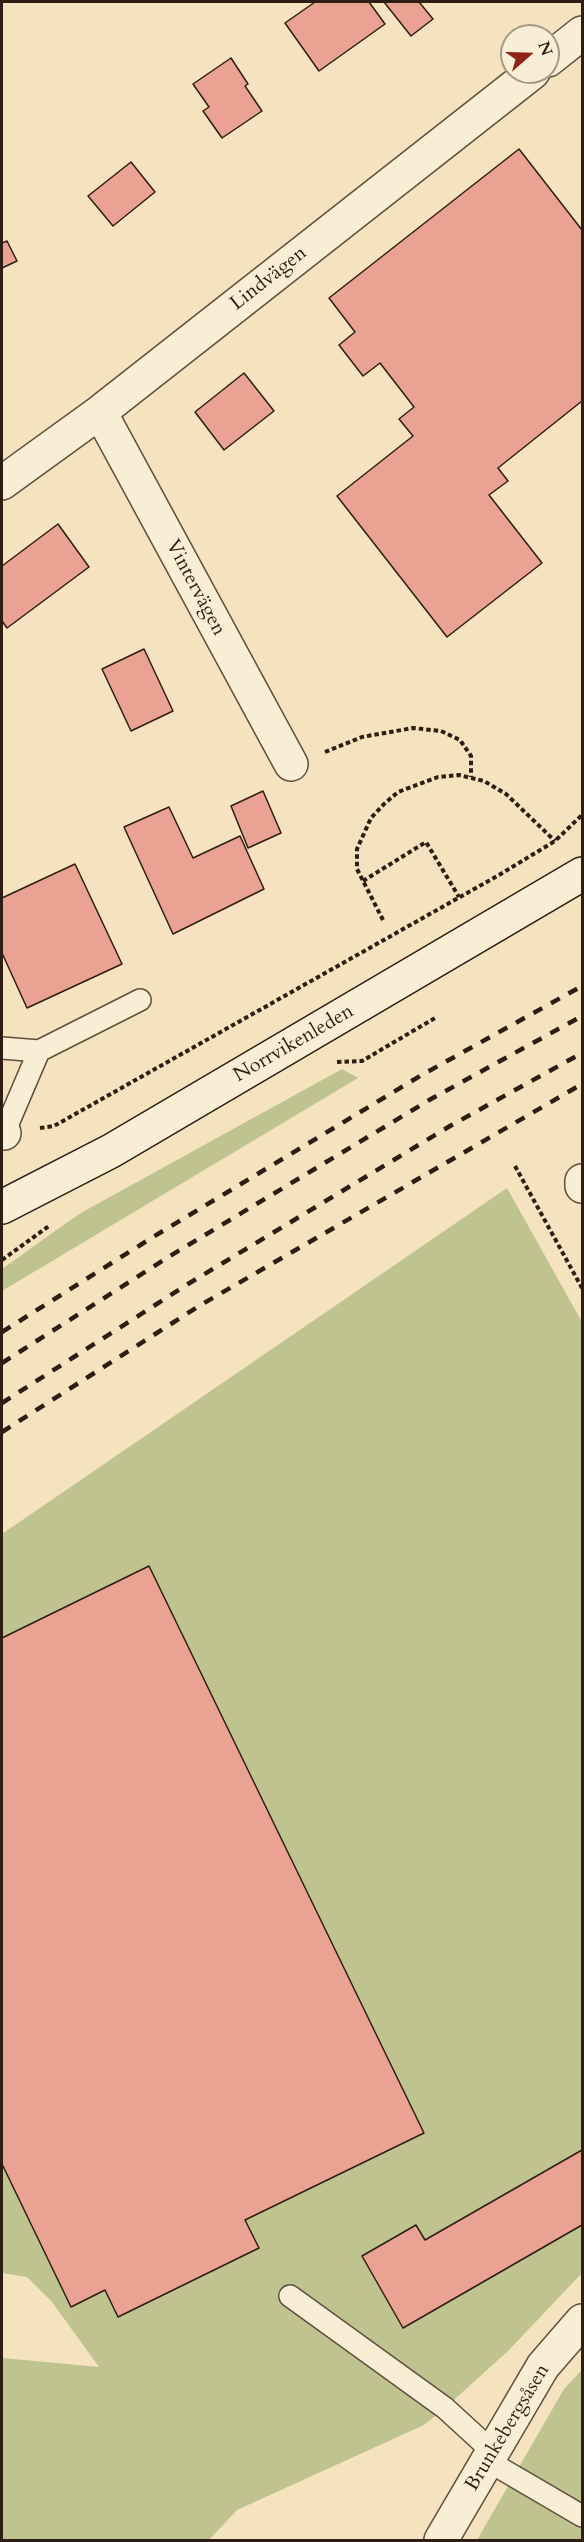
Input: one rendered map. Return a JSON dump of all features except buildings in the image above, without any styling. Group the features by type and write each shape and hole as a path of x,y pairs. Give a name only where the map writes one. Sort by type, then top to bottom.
{"street":[{"path":"560,50 582,33"},
{"name":"Lindvägen","path":"2,483 100,412 518,84"},
{"name":"Vintervägen","path":"100,412 291,764"},
{"name":"Norrvikenleden","path":"2,1207 111,1151 582,874"},
{"name":"Brunkebergsåsen","path":"441,2541 543,2366 582,2321"}],"lane":[{"path":"2,1048 39,1051 140,999"},
{"path":"3,1133 39,1051"},
{"path":"291,2296 445,2408 491,2457 582,2516"}],"path":[{"path":"291,764 362,737 413,728 441,730 460,740 471,756 471,777"},
{"path":"383,920 357,869 357,849 371,819 382,805 398,792 438,777 459,775 484,780 506,794 555,840"},
{"path":"3,1133 54,1126 459,897 555,840 582,815"},
{"path":"363,881 426,842 459,897"},
{"path":"372,1055 435,1018"},
{"path":"515,1166 582,1288"}],"green space":[{"path":"342,1069 358,1078 2,1291 2,1269 79,1214"},
{"path":"507,1188 582,1322 582,2273 509,2350 424,2425 237,2510 209,2540 2,2540 2,2358 99,2367 52,2302 27,2277 2,2273 2,1534"},
{"path":"582,2370 582,2540 477,2540 564,2389"}],"railway":[{"path":"2,1332 153,1237 420,1076 582,986"},
{"path":"2,1363 170,1256 431,1099 582,1016"},
{"path":"2,1403 188,1284 450,1126 582,1053"},
{"path":"2,1432 199,1306 582,1084"}]}
